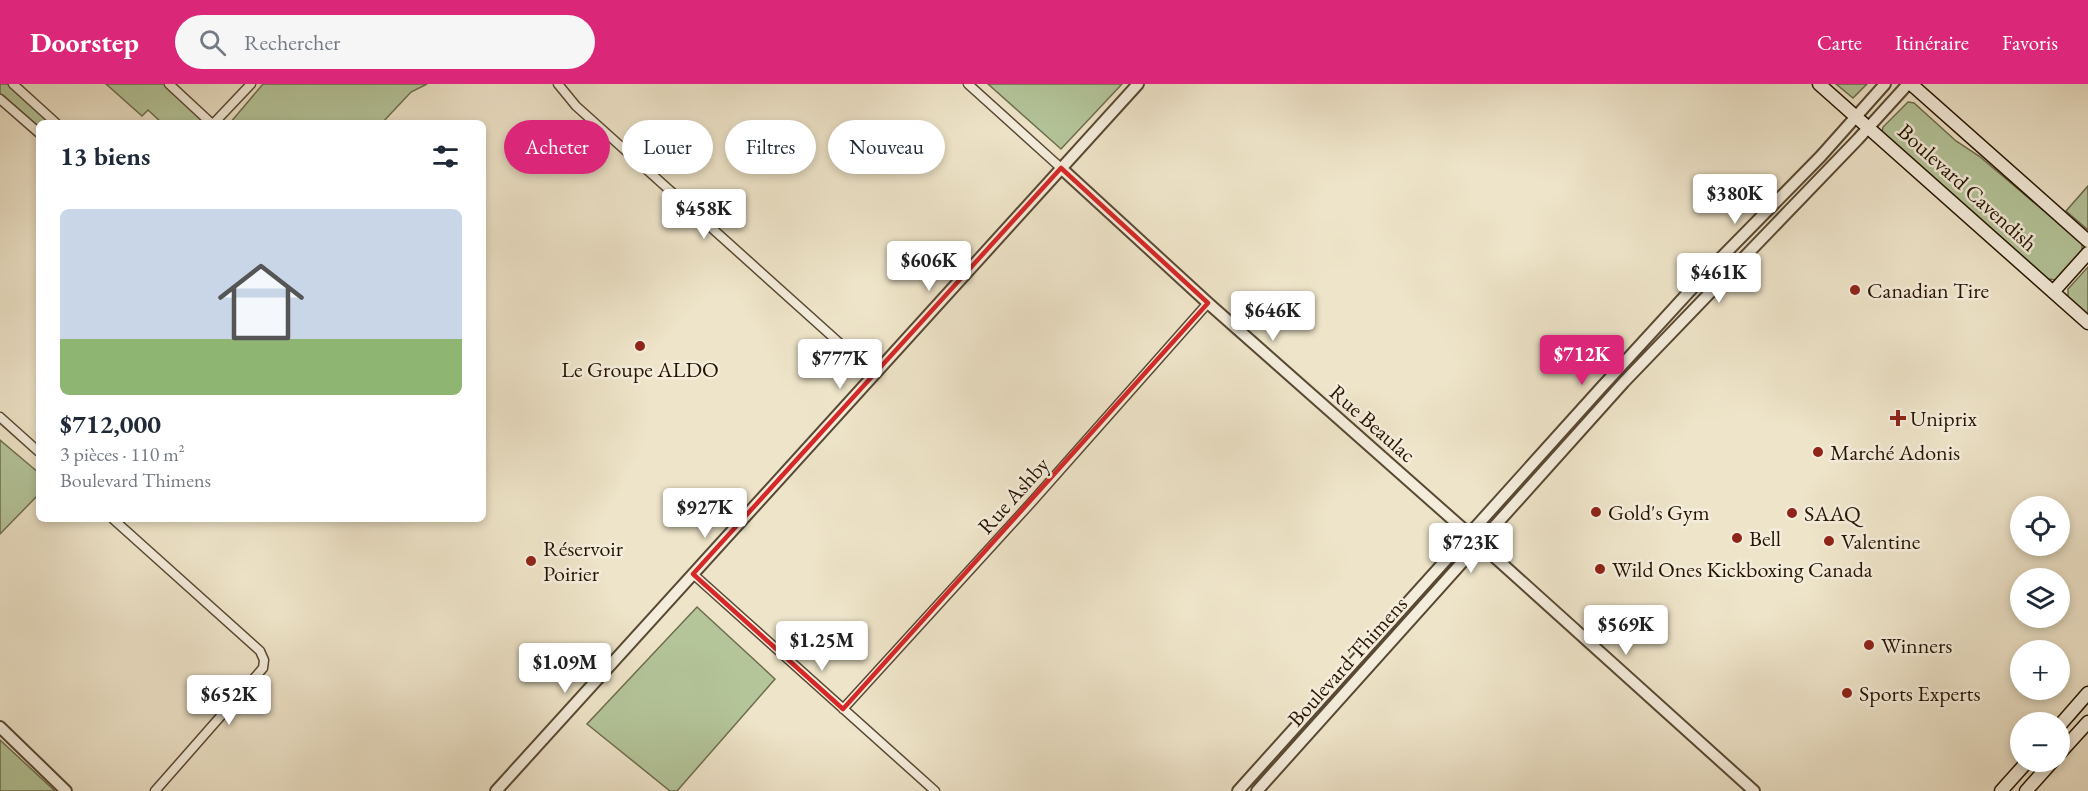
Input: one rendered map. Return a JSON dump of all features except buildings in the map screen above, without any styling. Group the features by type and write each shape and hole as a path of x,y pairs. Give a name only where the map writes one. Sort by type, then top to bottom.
{"main road":[{"name":"Boulevard Cavendish","path":"1819,84 2088,323"},
{"name":"Boulevard Cavendish","path":"1910,84 2088,241"},
{"path":"2054,292 2088,253"},
{"path":"2070,714 2088,693"},
{"path":"2070,742 2088,722"},
{"path":"2001,791 2018,772"},
{"path":"2026,791 2043,772"}],"street":[{"path":"13,84 53,120"},
{"path":"169,84 210,120"},
{"path":"216,120 251,84"},
{"path":"558,84 588,118 874,374"},
{"name":"Rue Beaulac","path":"968,84 1208,303 1754,791"},
{"path":"496,791 1138,84"},
{"name":"Boulevard Thimens","path":"1238,791 1708,271 1821,156 1885,84"},
{"name":"Boulevard Thimens","path":"1257,791 1624,382 1910,84"},
{"path":"0,99 36,130"},
{"name":"Rue Ashby","path":"843,709 1030,504 1208,303"},
{"path":"0,417 36,449"},
{"path":"116,522 260,651 264,660 263,668 154,791"},
{"path":"693,574 935,791"},
{"path":"0,727 66,791"}],"highlighted area":[{"path":"1061,168 1208,303 843,709 693,574"}],"green space":[{"path":"0,84 9,84 50,120 36,120 36,127 0,96"},
{"path":"106,84 168,84 208,120 159,120 148,110 142,116"},
{"path":"263,84 427,84 411,92 385,120 233,120"},
{"path":"988,84 1122,84 1061,149"},
{"path":"1836,84 1867,84 1853,98"},
{"path":"1908,102 1914,103 1956,141 1979,156 2082,243 2082,252 2057,280 2048,279 1882,132 1883,127"},
{"path":"2088,186 2088,230 2066,211"},
{"path":"2088,267 2088,315 2068,298 2068,289"},
{"path":"0,440 36,470 36,497 0,534"},
{"path":"697,607 775,679 677,791 670,791 587,724"},
{"path":"0,740 55,791 0,791"}],"place":[{"name":"Canadian Tire","path":"1855,290"},
{"name":"Le Groupe ALDO","path":"640,346"},
{"name":"Uniprix","path":"1898,418"},
{"name":"Marché Adonis","path":"1818,452"},
{"name":"Gold's Gym","path":"1596,512"},
{"name":"SAAQ","path":"1792,513"},
{"name":"Bell","path":"1737,538"},
{"name":"Valentine","path":"1829,541"},
{"name":"Réservoir Poirier","path":"531,561"},
{"name":"Wild Ones Kickboxing Canada","path":"1600,569"},
{"name":"Winners","path":"1869,645"},
{"name":"Sports Experts","path":"1847,693"}]}
